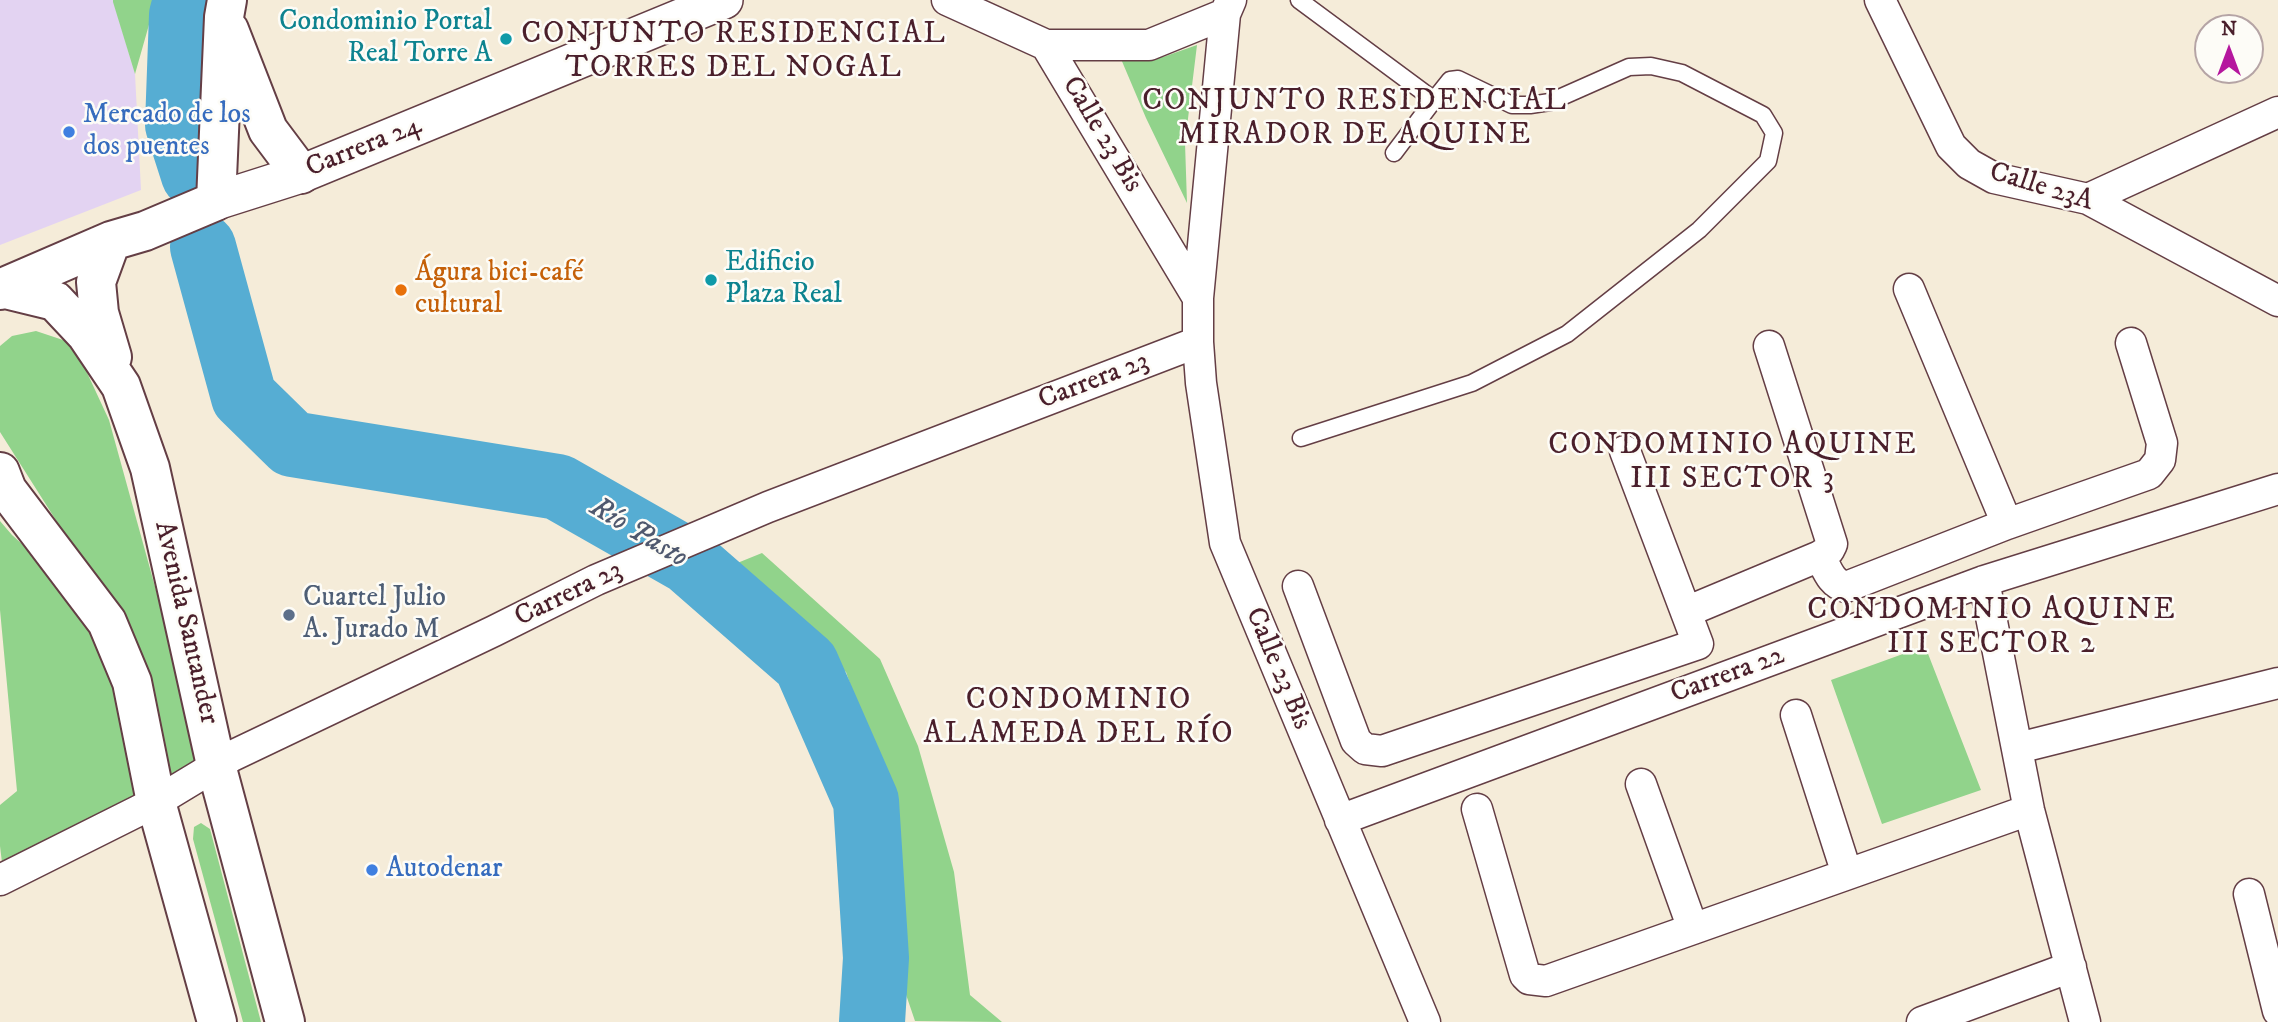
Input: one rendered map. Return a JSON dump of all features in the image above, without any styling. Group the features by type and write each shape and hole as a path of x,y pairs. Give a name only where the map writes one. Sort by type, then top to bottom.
{"main road":[{"path":"225,8 268,130 301,174"},
{"path":"211,203 225,8"},
{"name":"Carrera 24","path":"0,289 211,203"},
{"path":"121,386 99,313 96,282 128,236"},
{"name":"Avenida Santander","path":"0,289 55,301 86,334 121,386 150,468 216,765 285,1022"},
{"path":"0,472 7,489 107,622 132,682 156,802 217,1022"}],"street":[{"name":"Carrera 24","path":"211,203 301,174 724,0"},
{"path":"947,0 980,9 1046,45 1149,45 1228,7"},
{"name":"Calle 23A","path":"1880,0 1951,146 1969,164 1994,178 2088,199 2278,301"},
{"name":"Calle 23 Bis","path":"1228,7 1198,298 1201,383 1225,543 1425,1022"},
{"name":"Calle 23 Bis","path":"1046,45 1198,298"},
{"path":"2088,199 2278,112"},
{"path":"1909,289 2007,524"},
{"name":"Carrera 23","path":"0,880 156,802 216,765 596,580 768,507 1198,342"},
{"path":"1820,556 1831,578 1839,586 1846,587 2007,524 2149,474 2160,460 2161,443 2132,343"},
{"path":"1686,612 1820,556 1829,550 1832,544 1769,346"},
{"path":"1625,451 1713,682"},
{"name":"Carrera 22","path":"1340,820 1984,581 2278,489"},
{"path":"1984,581 2029,810 2085,1022"},
{"path":"1298,586 1356,741 1365,749 1382,751 1698,643"},
{"path":"2018,748 2278,683"},
{"path":"1796,715 1847,874"},
{"path":"1641,784 1693,929"},
{"path":"1477,809 1525,975 1529,979 1546,981 2029,810"},
{"path":"2249,894 2278,1011"},
{"path":"1922,1022 2071,967"}],"lane":[{"path":"1298,0 1434,100"},
{"path":"1301,438 1472,383 1567,334 1699,230 1768,161 1774,133 1763,115 1682,73 1651,66 1629,67 1550,102 1531,105 1512,105 1458,79 1450,80 1394,153"}],"shaded area":[{"name":"Mercado de los dos puentes","path":"0,0 113,0 135,74 141,190 0,245"}],"green space":[{"path":"156,0 135,74 113,2"},
{"path":"1197,45 1185,143 1187,203 1121,59 1163,57"},
{"path":"36,331 66,341 83,364 109,420 202,757 172,782 78,555 0,432 0,346 12,336"},
{"path":"0,521 64,582 92,629 114,682 142,797 3,871 0,805 17,791 0,610"},
{"path":"762,553 880,659 918,746 954,872 970,995 1002,1022 915,1021 898,971 895,851 866,730 846,672 720,570"},
{"path":"1925,646 1981,790 1882,824 1831,680"},
{"path":"201,823 210,829 261,1022 243,1022 193,839 194,827"}],"waterway":[{"name":"Río Pasto","path":"186,0 182,15 178,125 194,175"},
{"name":"Río Pasto","path":"203,247 244,397 292,444 558,487 688,561 806,664 866,801 876,958 872,1022"}],"place":[{"name":"Condominio Portal Real Torre A","path":"506,39"},
{"name":"Mercado de los dos puentes","path":"69,132"},
{"name":"Edificio Plaza Real","path":"711,280"},
{"name":"Águra bici-café cultural","path":"401,290"},
{"name":"Cuartel Julio A. Jurado M","path":"289,615"},
{"name":"Autodenar","path":"372,870"}],"district":[{"name":"CONJUNTO RESIDENCIAL TORRES DEL NOGAL","path":"734,53"},
{"name":"CONJUNTO RESIDENCIAL MIRADOR DE AQUINE","path":"1355,120"},
{"name":"CONDOMINIO AQUINE III SECTOR 3","path":"1733,464"},
{"name":"CONDOMINIO AQUINE III SECTOR 2","path":"1992,629"},
{"name":"CONDOMINIO ALAMEDA DEL RÍO","path":"1079,719"}]}
